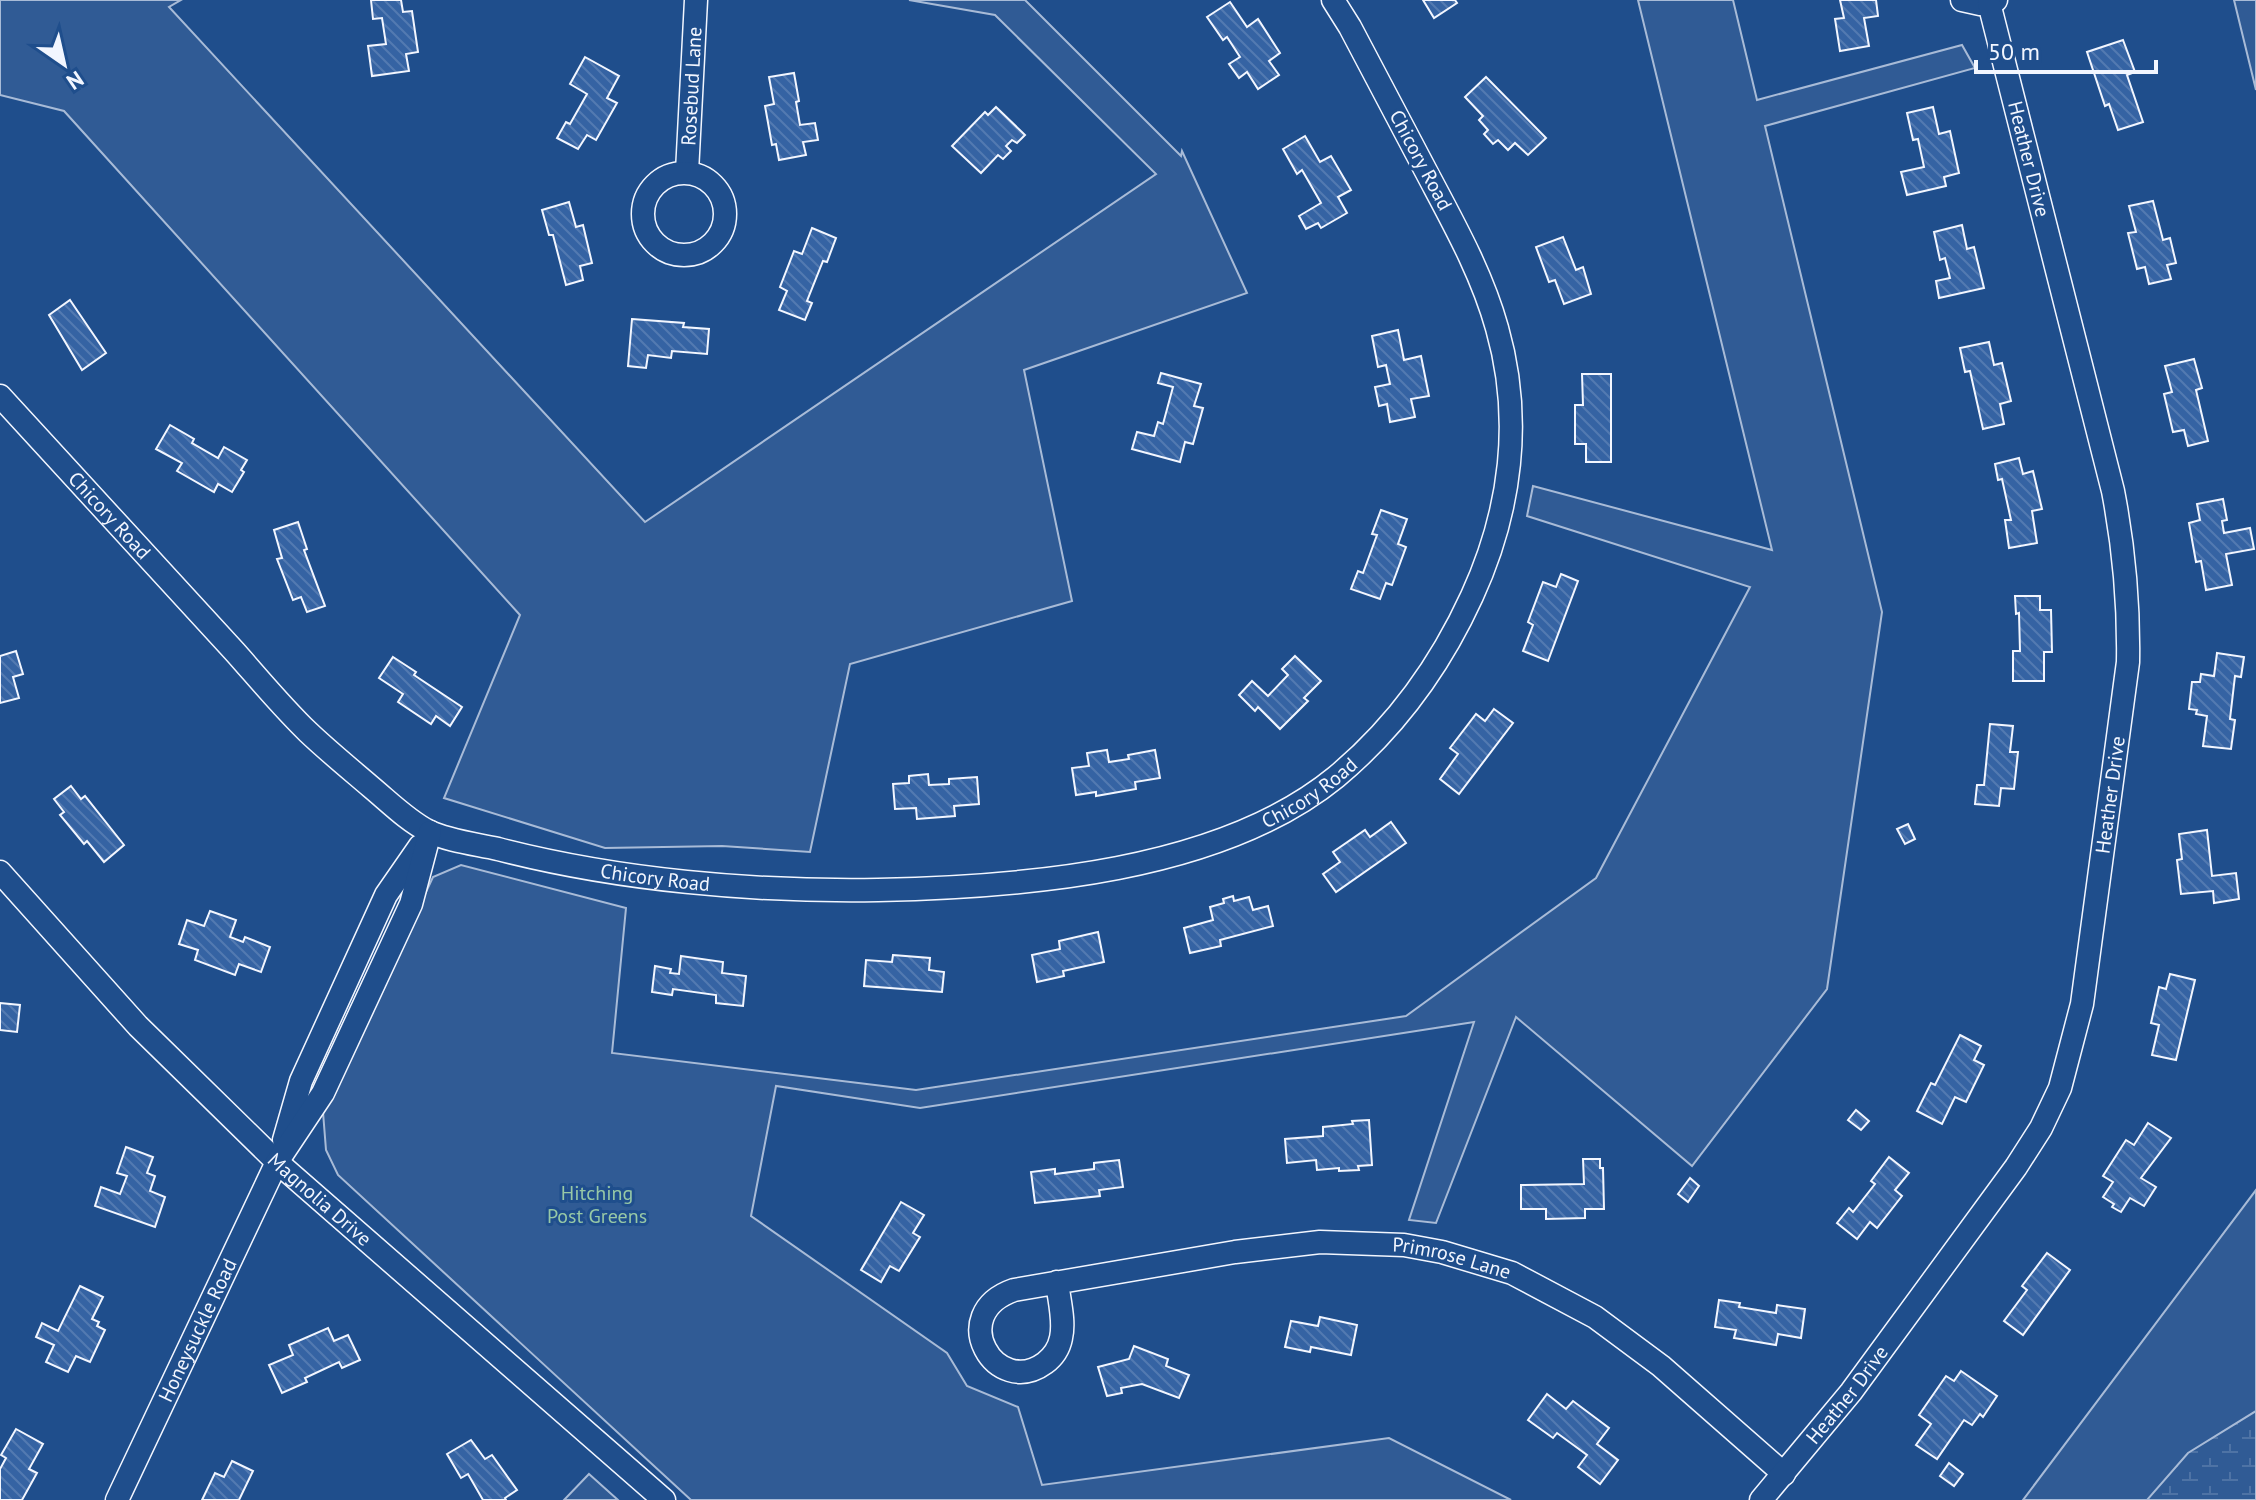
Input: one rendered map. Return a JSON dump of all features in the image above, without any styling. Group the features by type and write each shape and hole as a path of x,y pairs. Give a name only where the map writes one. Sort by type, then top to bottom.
{"street":[{"name":"Rosebud Lane","path":"687,172 696,0"},
{"name":"Chicory Road","path":"0,396 307,731 388,801 430,832 535,859 624,875 848,891 964,889 1161,858 1223,839 1296,804 1333,780 1380,737 1422,687 1454,635 1480,579 1500,524 1510,473 1512,424 1508,380 1498,329 1480,279 1456,228 1333,0"},
{"name":"Heather Drive","path":"1761,1500 1851,1392 2016,1167 2041,1128 2060,1088 2082,1004 2128,662 2129,608 2124,547 2113,491 1992,1 1972,3 1962,0"},
{"path":"277,1162 301,1081 386,895 430,832"},
{"name":"Magnolia Drive","path":"0,872 138,1026 277,1162 664,1500"},
{"name":"Honeysuckle Road","path":"117,1500 277,1162"},
{"name":"Primrose Lane","path":"1057,1282 1062,1336 1058,1349 1050,1359 1028,1371 1013,1371 1000,1366 989,1357 979,1330 989,1303 1014,1290 1057,1282 1235,1252 1320,1242 1404,1245 1479,1261 1541,1287 1624,1336 1784,1474"}],"shaded area":[{"path":"0,0 181,0 169,7 645,522 1156,174 995,15 909,0 1025,0 1181,156 1182,151 1247,293 1024,370 1072,601 850,664 810,852 722,846 605,848 444,798 520,615 64,111 0,95"},
{"name":"Hitching Post Greens","path":"1638,0 1733,0 1757,100 1962,45 1975,68 1765,126 1882,612 1827,989 1692,1166 1516,1017 1436,1223 1409,1220 1474,1022 920,1108 776,1086 751,1216 947,1353 967,1386 1018,1407 1042,1485 1389,1438 1511,1500 691,1500 338,1175 326,1150 323,1112 433,877 461,865 626,908 612,1053 916,1090 1406,1016 1596,878 1750,587 1527,516 1533,486 1772,550"},
{"path":"2234,0 2256,0 2256,90"},
{"path":"2256,1190 2256,1500 2023,1500"},
{"path":"589,1474 618,1500 564,1500"}],"green space":[{"path":"2256,1411 2256,1500 2147,1500 2188,1453"}],"building":[{"path":"371,0 401,0 403,12 412,11 418,52 406,54 409,71 372,76 368,46 386,44 382,18 373,19"},
{"path":"1423,0 1455,0 1457,3 1434,18"},
{"path":"1840,0 1876,0 1878,16 1864,18 1869,46 1840,51 1835,19 1844,18"},
{"path":"1230,2 1247,27 1258,19 1280,53 1269,61 1279,75 1258,89 1247,72 1239,78 1229,64 1240,57 1227,37 1223,40 1207,17"},
{"path":"2123,40 2135,72 2127,75 2143,122 2118,130 2109,104 2105,106 2087,52"},
{"path":"585,57 619,76 607,98 617,103 596,140 587,135 578,149 557,138 566,122 570,124 587,94 570,84"},
{"path":"794,73 800,125 815,123 818,140 803,142 806,155 779,160 776,144 772,145 765,106 774,104 769,77"},
{"path":"1486,77 1546,138 1528,155 1515,143 1508,150 1498,140 1493,144 1484,134 1488,130 1479,120 1483,116 1465,97"},
{"path":"996,107 1025,135 1017,143 1012,140 1006,146 1011,151 1003,159 998,155 981,173 952,146 985,112 988,115"},
{"path":"1933,107 1939,134 1950,131 1959,173 1944,177 1946,186 1907,195 1901,172 1924,167 1918,139 1913,140 1907,113"},
{"path":"1305,136 1320,162 1331,156 1351,190 1338,197 1347,213 1321,228 1318,223 1306,229 1299,216 1321,203 1302,170 1297,174 1283,149"},
{"path":"2153,201 2163,240 2170,238 2176,263 2167,265 2171,279 2149,284 2145,267 2137,269 2128,233 2136,232 2129,206"},
{"path":"569,202 576,227 583,225 592,263 580,266 583,280 566,285 553,235 549,235 542,210"},
{"path":"1962,225 1967,249 1974,247 1984,288 1939,298 1936,281 1950,278 1945,258 1940,260 1934,232"},
{"path":"812,228 836,238 807,301 812,303 805,320 779,310 787,291 780,287 794,251 802,254"},
{"path":"1563,237 1576,270 1583,267 1591,294 1564,304 1555,280 1549,282 1536,247"},
{"path":"70,300 106,353 82,370 49,315"},
{"path":"632,319 684,323 683,327 709,329 707,354 672,351 671,358 648,355 646,368 628,366"},
{"path":"1398,330 1404,360 1421,356 1429,396 1411,399 1415,417 1390,422 1387,404 1379,406 1375,387 1390,384 1386,365 1378,367 1372,336"},
{"path":"1989,342 1994,365 2002,363 2011,401 2000,404 2004,424 1983,429 1970,371 1965,372 1960,348"},
{"path":"2194,359 2202,388 2196,390 2208,441 2188,446 2184,430 2173,432 2164,394 2172,392 2165,366"},
{"path":"1161,373 1201,384 1194,406 1203,408 1193,444 1185,442 1180,462 1132,449 1137,432 1154,436 1158,422 1163,424 1173,387 1158,383"},
{"path":"1582,374 1611,374 1611,462 1586,462 1586,444 1575,444 1575,405 1583,405"},
{"path":"170,425 218,458 224,447 247,460 232,492 218,484 214,492 177,471 182,463 156,449"},
{"path":"2019,458 2023,474 2033,471 2042,509 2032,511 2037,543 2009,548 2005,520 2011,520 2002,479 1998,480 1995,464"},
{"path":"2223,499 2227,520 2222,521 2224,533 2250,528 2254,549 2226,554 2232,585 2206,590 2201,561 2196,562 2189,523 2200,520 2197,504"},
{"path":"1381,510 1407,519 1398,544 1406,547 1392,585 1386,583 1380,599 1351,589 1358,571 1363,573 1377,535 1372,534"},
{"path":"298,522 307,549 304,550 325,606 307,612 301,597 293,600 277,559 282,558 274,530"},
{"path":"1561,574 1578,581 1548,661 1523,651 1533,625 1528,622 1543,582 1556,587"},
{"path":"2015,596 2040,596 2040,610 2051,610 2052,652 2044,652 2044,681 2013,681 2013,651 2020,651 2019,613 2016,614"},
{"path":"16,651 23,674 13,677 19,698 0,703 0,656"},
{"path":"2217,653 2244,657 2241,677 2235,676 2230,719 2235,720 2231,749 2203,746 2207,716 2189,709 2192,682 2200,682 2201,674 2214,676"},
{"path":"1295,656 1321,681 1304,698 1308,701 1280,729 1258,707 1255,711 1239,695 1252,681 1268,696 1288,675 1282,669"},
{"path":"393,657 462,707 450,726 436,716 431,724 398,702 403,694 379,678"},
{"path":"1494,709 1513,723 1459,794 1440,779 1458,754 1450,748 1476,714 1485,721"},
{"path":"1990,724 2013,726 2010,752 2018,752 2014,789 2001,788 1999,806 1975,804 1977,785 1984,785"},
{"path":"1107,750 1109,762 1155,750 1160,778 1135,782 1136,789 1096,796 1096,792 1076,795 1072,768 1089,766 1087,753"},
{"path":"928,774 929,785 949,784 949,779 977,777 979,804 954,806 955,816 917,819 916,808 895,809 893,784 909,783 909,776"},
{"path":"71,786 81,799 85,796 124,845 104,862 60,815 64,812 54,799"},
{"path":"1391,822 1406,843 1336,892 1323,874 1340,862 1333,852 1365,830 1370,837"},
{"path":"1908,824 1915,839 1905,844 1897,829"},
{"path":"2207,830 2212,876 2236,873 2239,899 2214,903 2213,891 2181,894 2177,860 2182,859 2179,834"},
{"path":"1233,896 1234,901 1249,897 1253,910 1268,906 1273,926 1220,940 1221,946 1190,953 1184,928 1213,920 1210,907 1224,903 1223,899"},
{"path":"210,911 236,920 230,937 243,942 245,937 270,947 261,972 239,964 235,975 195,960 198,950 179,944 187,920 204,926"},
{"path":"1098,932 1104,962 1063,971 1064,976 1037,982 1032,955 1060,949 1059,941"},
{"path":"893,955 930,958 929,970 944,972 942,992 864,986 866,960 892,962"},
{"path":"681,956 723,962 722,973 746,976 743,1006 716,1003 716,995 673,989 672,995 652,992 655,966 679,974"},
{"path":"2170,974 2195,980 2176,1060 2152,1055 2159,1025 2151,1023 2159,987 2166,989"},
{"path":"0,1003 20,1005 17,1032 0,1030"},
{"path":"1960,1035 1981,1046 1974,1060 1984,1065 1966,1102 1955,1097 1942,1124 1917,1111 1931,1083 1935,1085"},
{"path":"1856,1110 1869,1121 1861,1130 1848,1120"},
{"path":"1369,1120 1372,1165 1358,1166 1359,1170 1339,1171 1339,1168 1317,1170 1316,1160 1287,1163 1285,1139 1323,1136 1323,1127"},
{"path":"2148,1123 2171,1138 2141,1178 2156,1187 2144,1206 2130,1198 2121,1212 2103,1197 2113,1182 2103,1176 2126,1140 2134,1145"},
{"path":"126,1147 153,1157 147,1173 155,1176 150,1191 165,1197 155,1227 95,1206 101,1187 120,1194 127,1176 117,1173"},
{"path":"1889,1157 1909,1173 1895,1190 1902,1196 1877,1228 1870,1222 1857,1239 1837,1223 1849,1208 1853,1212 1875,1184 1871,1181"},
{"path":"1583,1159 1600,1159 1604,1209 1585,1209 1585,1218 1546,1219 1546,1209 1521,1209 1521,1185 1584,1184"},
{"path":"1119,1160 1123,1187 1099,1190 1100,1196 1035,1203 1031,1172 1055,1169 1055,1174 1094,1169 1094,1163"},
{"path":"1690,1178 1699,1186 1688,1202 1678,1194"},
{"path":"901,1202 924,1215 913,1233 920,1237 899,1271 890,1266 881,1282 861,1270"},
{"path":"2047,1253 2070,1270 2023,1335 2004,1321 2027,1290 2022,1286"},
{"path":"80,1286 103,1297 92,1319 105,1330 90,1362 76,1356 68,1372 46,1362 54,1345 36,1337 42,1323 58,1331"},
{"path":"1719,1300 1776,1313 1777,1305 1805,1309 1801,1338 1778,1334 1776,1345 1734,1338 1736,1330 1715,1327"},
{"path":"1320,1317 1357,1325 1351,1355 1311,1347 1310,1352 1285,1347 1291,1321 1318,1326"},
{"path":"328,1328 334,1341 348,1335 360,1360 342,1368 339,1362 282,1393 269,1365 293,1355 289,1345"},
{"path":"1134,1346 1168,1359 1166,1366 1189,1375 1179,1398 1142,1384 1121,1388 1122,1393 1107,1396 1098,1367 1129,1359"},
{"path":"1961,1371 1997,1396 1983,1417 1980,1414 1972,1425 1964,1420 1937,1459 1916,1445 1931,1424 1919,1415 1946,1376 1954,1381"},
{"path":"1547,1394 1566,1409 1573,1401 1609,1428 1597,1444 1618,1460 1600,1484 1578,1467 1587,1455 1557,1433 1553,1438 1528,1420"},
{"path":"16,1429 43,1444 29,1469 37,1473 22,1500 0,1500 0,1469 6,1458 1,1455"},
{"path":"471,1440 485,1459 492,1455 517,1490 506,1500 483,1500 468,1474 461,1478 447,1454"},
{"path":"232,1461 253,1471 239,1500 202,1500 215,1473 224,1477"},
{"path":"1949,1463 1963,1474 1954,1486 1940,1476"}]}
